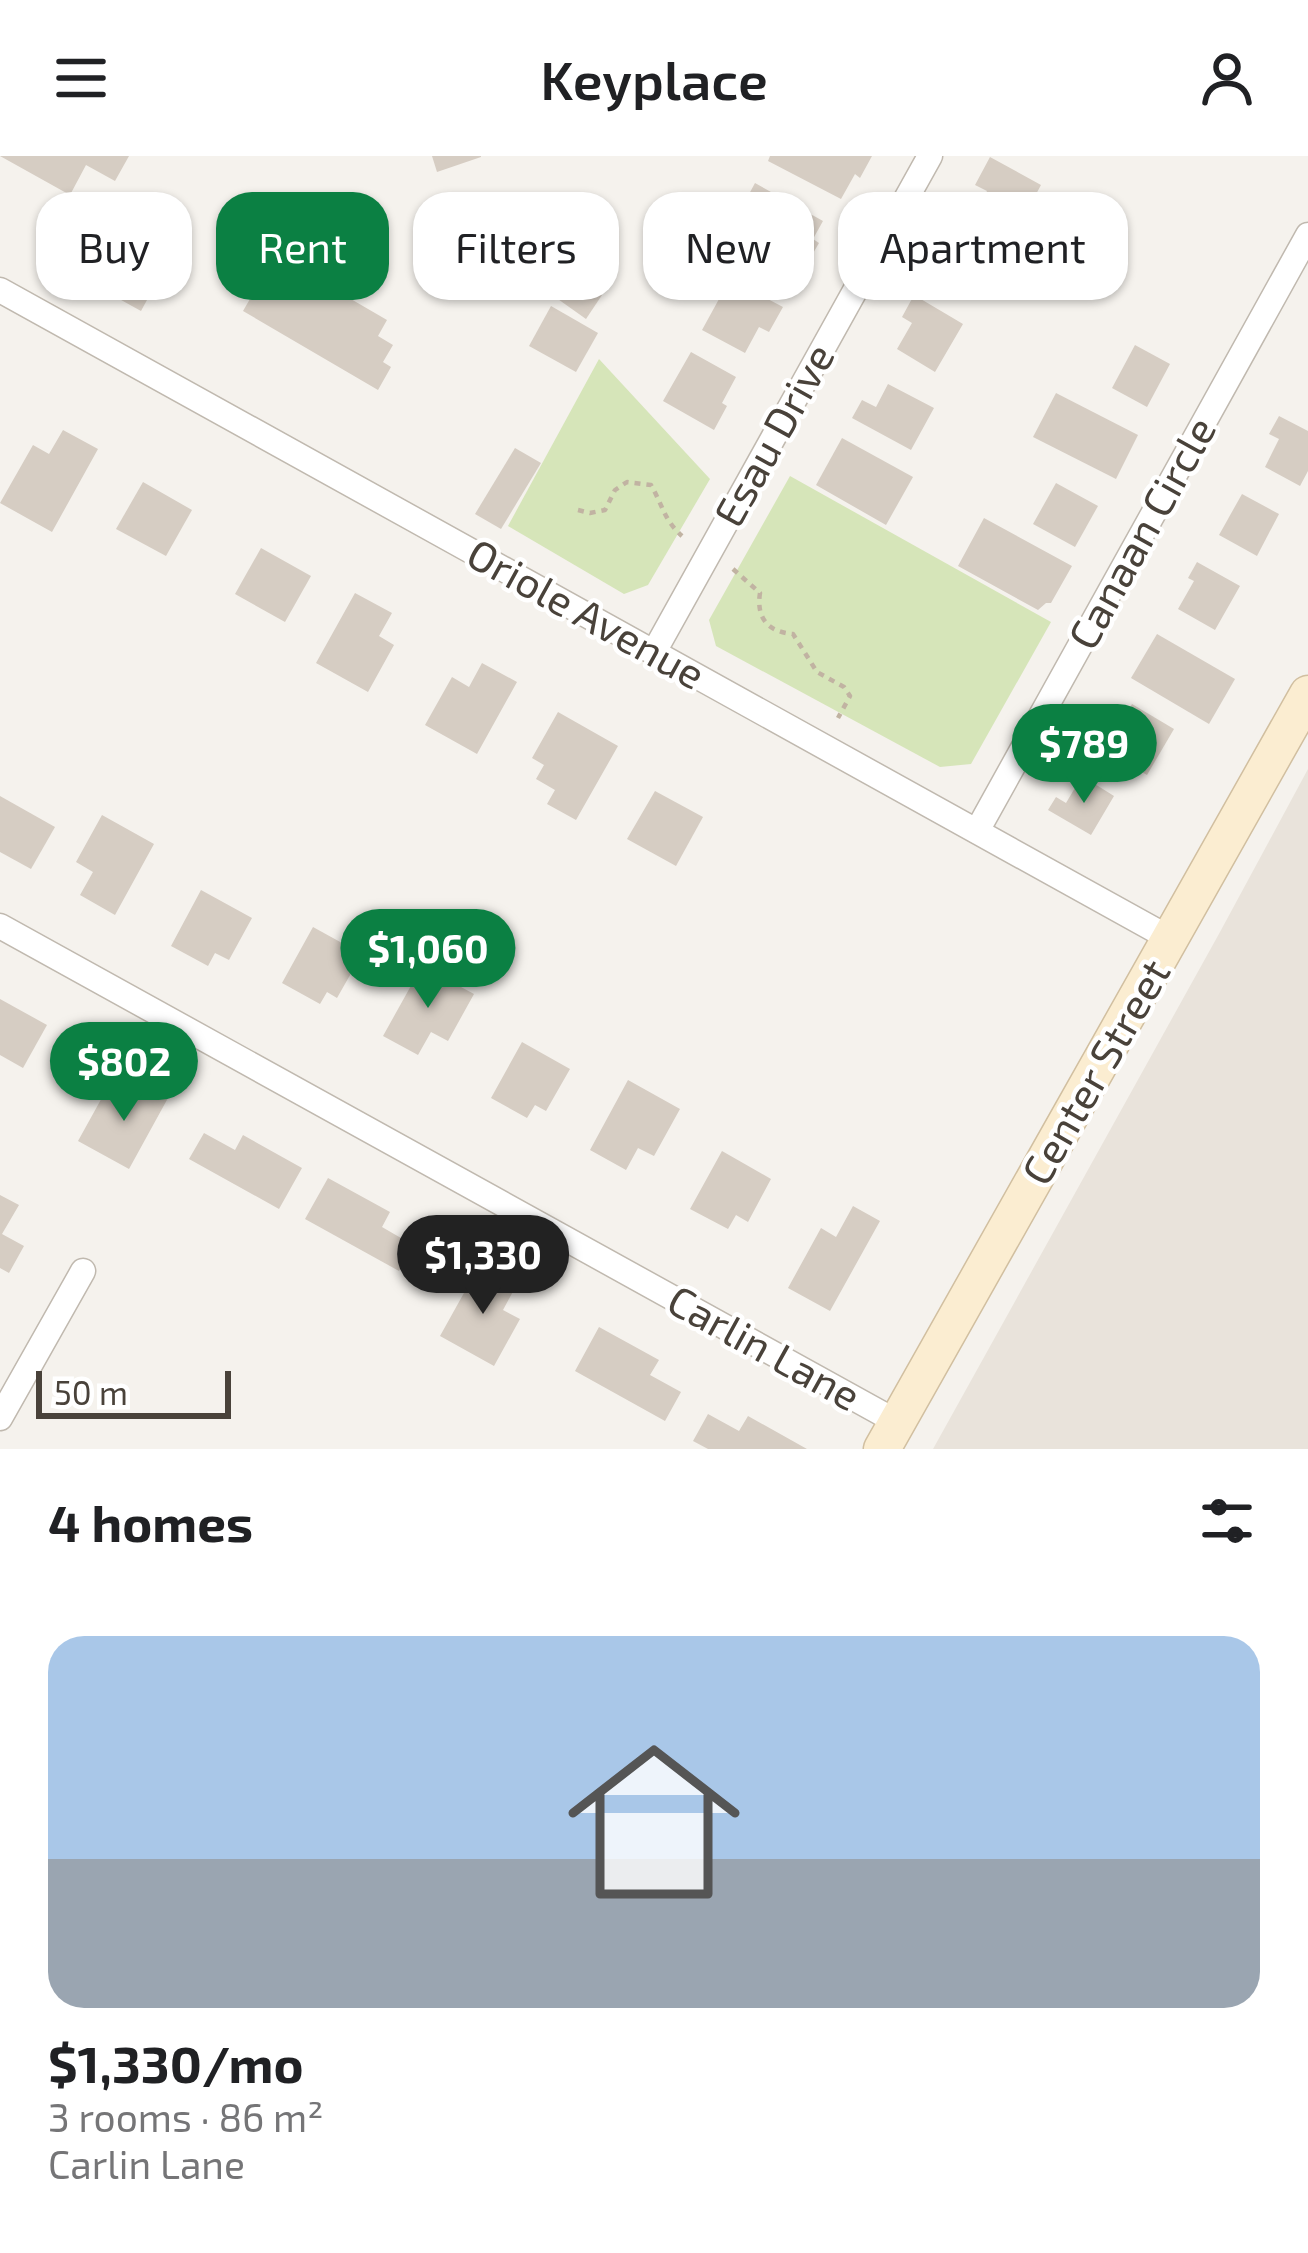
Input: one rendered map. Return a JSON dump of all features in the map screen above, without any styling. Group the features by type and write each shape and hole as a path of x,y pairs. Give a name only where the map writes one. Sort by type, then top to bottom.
{"street":[{"name":"Esau Drive","path":"654,652 930,156"},
{"name":"Canaan Circle","path":"977,831 1308,235"},
{"name":"Oriole Avenue","path":"0,290 1171,939"},
{"name":"Center Street","path":"890,1436 1308,694"},
{"name":"Carlin Lane","path":"0,926 890,1436"},
{"path":"0,1418 83,1271"}],"path":[{"path":"578,510 605,510 615,490 627,482 651,485 662,503 665,521 682,536"},
{"path":"734,569 760,593 758,607 764,624 793,634 818,672 844,687 850,696 838,718"}],"shaded area":[{"path":"1308,769 1308,1449 933,1449 1220,932"}],"green space":[{"path":"599,359 710,479 648,585 624,594 508,526"},
{"path":"790,476 1051,622 971,764 940,767 716,646 709,620"}],"building":[{"path":"0,156 129,156 115,181 86,165 72,192"},
{"path":"432,156 481,156 481,157 437,172"},
{"path":"770,156 872,156 860,178 855,174 838,197 768,161"},
{"path":"990,157 1041,185 1037,192 986,192 975,185"},
{"path":"755,183 771,192 750,192"},
{"path":"814,216 823,221 814,237"},
{"path":"121,300 147,300 141,311"},
{"path":"249,300 353,300 387,320 378,336 393,345 383,362 391,367 378,390 243,311"},
{"path":"559,300 599,300 586,319"},
{"path":"718,300 770,300 783,307 769,332 759,327 745,353 702,330"},
{"path":"911,300 922,300 963,324 935,372 897,349 912,323 902,317"},
{"path":"551,306 598,333 576,372 529,346"},
{"path":"1135,345 1170,364 1147,407 1112,388"},
{"path":"691,352 736,377 714,430 663,401"},
{"path":"888,384 934,408 911,450 852,418 862,400 876,407"},
{"path":"1056,393 1138,435 1116,479 1033,437"},
{"path":"1279,416 1308,431 1308,471 1300,486 1265,467 1279,439 1269,434"},
{"path":"63,430 98,449 52,532 0,503 33,445 49,454"},
{"path":"842,438 913,477 886,525 816,485"},
{"path":"515,448 541,463 501,529 475,514"},
{"path":"143,482 192,510 166,556 116,529"},
{"path":"1056,483 1098,506 1075,547 1033,524"},
{"path":"1242,494 1279,514 1257,556 1219,535"},
{"path":"984,518 1072,566 1051,603 1038,610 958,566"},
{"path":"261,548 311,576 285,622 235,594"},
{"path":"1197,562 1240,586 1215,630 1178,609 1194,581 1188,578"},
{"path":"355,593 392,613 379,636 394,645 368,692 316,663"},
{"path":"1157,634 1235,679 1209,724 1131,678"},
{"path":"482,663 517,682 477,754 425,725 452,677 469,687"},
{"path":"1132,704 1174,729 1147,775 1105,751"},
{"path":"558,712 618,746 576,820 547,804 555,790 536,779 544,765 532,758"},
{"path":"1082,776 1114,796 1091,835 1048,810 1056,797 1066,803"},
{"path":"655,791 703,817 676,866 627,839"},
{"path":"0,796 55,827 31,869 0,852"},
{"path":"102,815 154,844 115,915 80,895 93,872 76,862"},
{"path":"201,890 252,918 229,960 215,953 208,966 171,946"},
{"path":"313,927 362,954 337,998 327,992 320,1004 282,983"},
{"path":"422,966 474,994 448,1041 431,1032 418,1055 383,1036"},
{"path":"0,999 47,1025 23,1068 0,1055"},
{"path":"522,1042 570,1069 546,1111 535,1105 527,1118 491,1098"},
{"path":"134,1079 168,1098 129,1169 78,1141 104,1094 120,1104"},
{"path":"628,1080 680,1109 654,1156 638,1148 626,1170 590,1150"},
{"path":"204,1133 235,1150 243,1135 302,1168 279,1209 189,1159"},
{"path":"722,1151 771,1179 748,1222 736,1215 728,1229 690,1209"},
{"path":"328,1178 390,1212 382,1227 413,1245 399,1271 305,1219"},
{"path":"0,1195 19,1205 2,1234 24,1246 9,1273 0,1268"},
{"path":"853,1206 880,1221 830,1311 788,1288 821,1228 836,1237"},
{"path":"479,1266 516,1286 503,1310 520,1319 494,1366 440,1336"},
{"path":"599,1327 659,1360 650,1375 681,1392 665,1421 575,1371"},
{"path":"708,1414 739,1431 748,1416 807,1449 708,1449 693,1441"}]}
